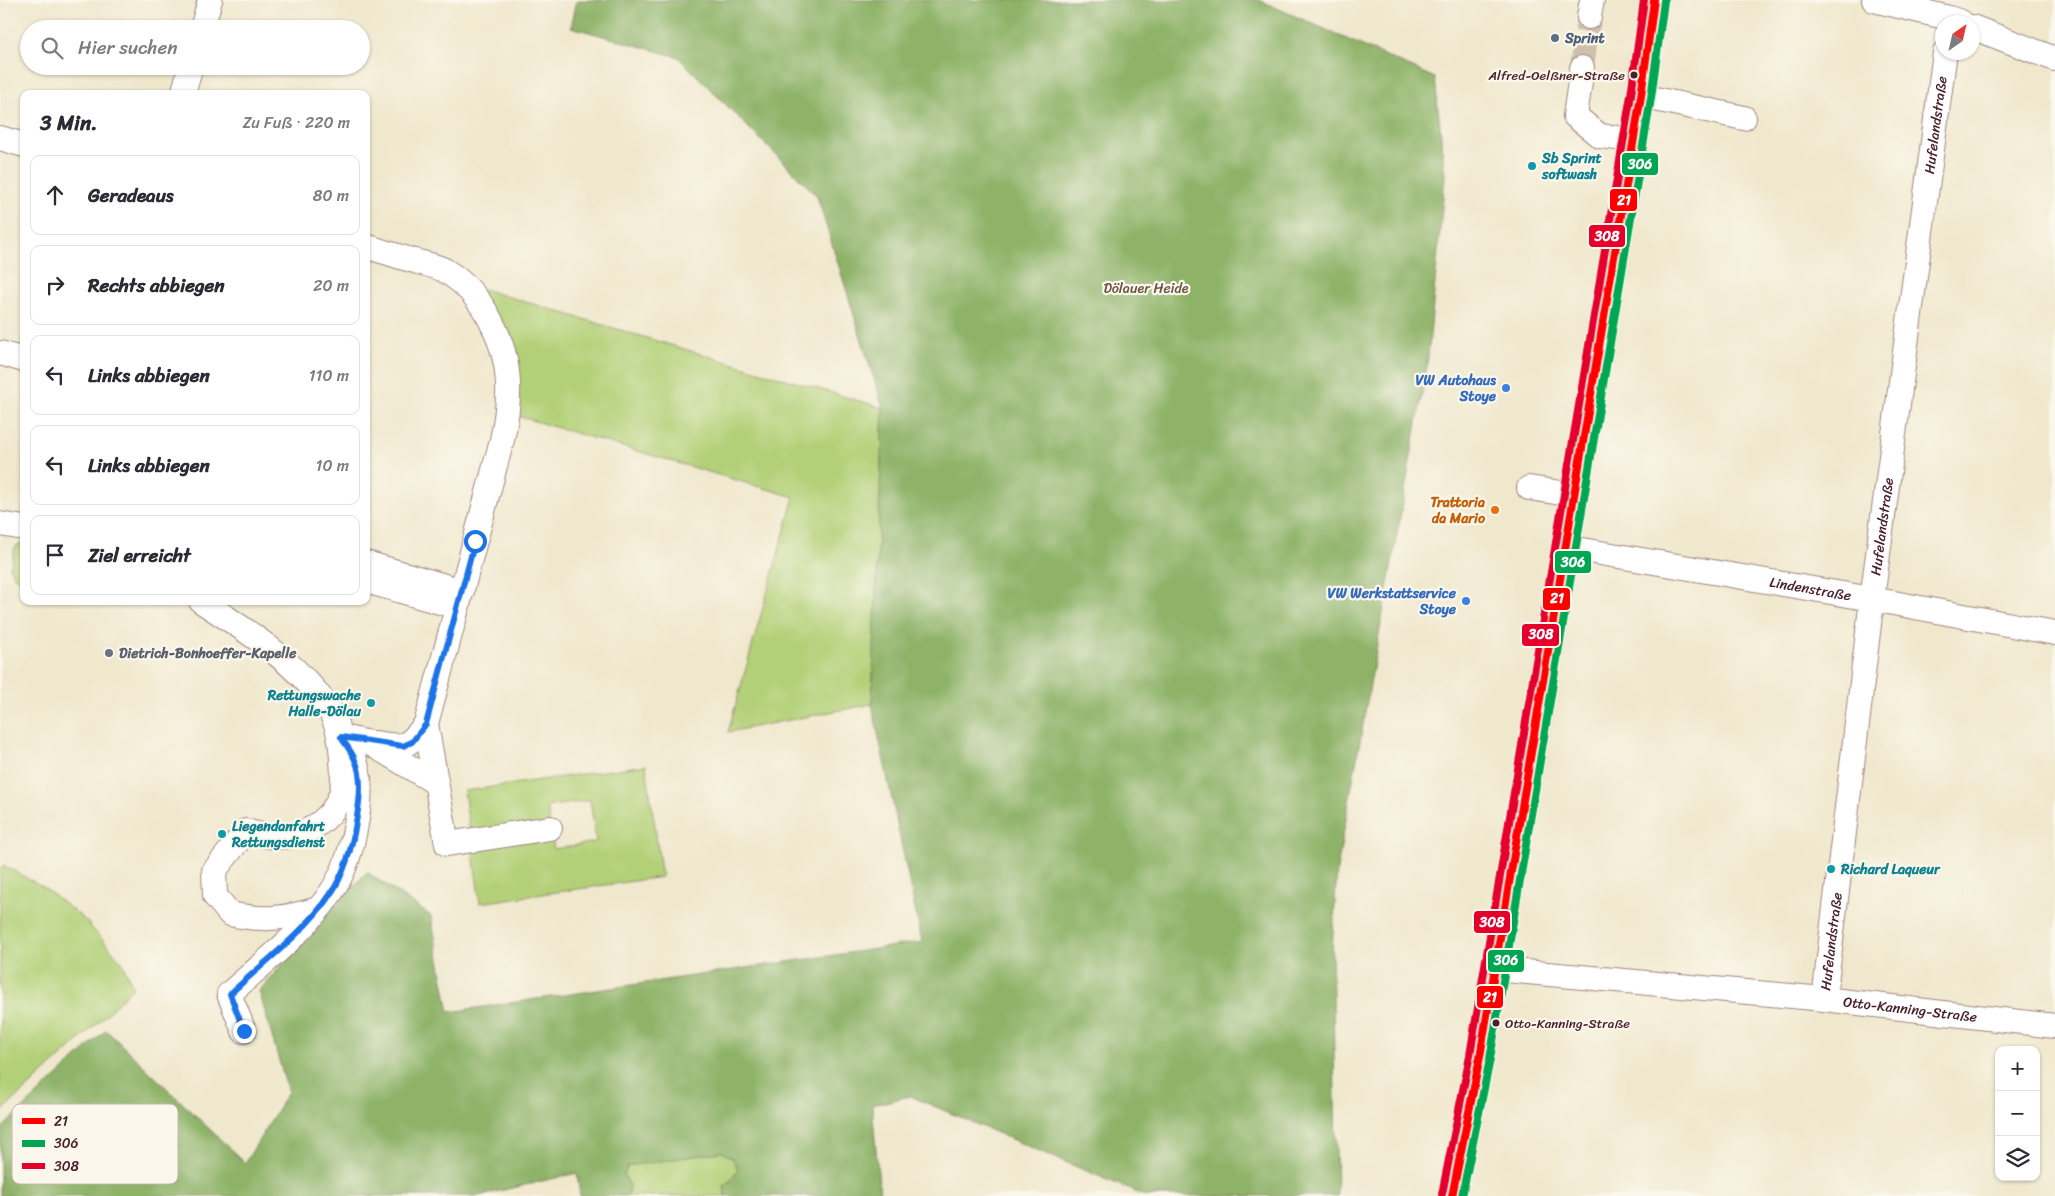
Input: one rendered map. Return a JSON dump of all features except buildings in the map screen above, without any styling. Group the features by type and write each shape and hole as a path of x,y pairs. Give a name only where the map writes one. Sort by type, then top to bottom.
{"main road":[{"path":"1452,1196 1480,1057 1634,140 1654,0"}],"street":[{"path":"204,20 210,0"},
{"path":"1874,0 1935,16"},
{"path":"1980,30 2055,59"},
{"name":"Hufelandstraße","path":"1824,999 1872,599 1944,60"},
{"path":"1582,68 1575,116 1600,136 1634,140"},
{"path":"184,90 188,75"},
{"path":"1641,96 1744,118"},
{"path":"0,138 20,144"},
{"path":"341,737 370,743 403,746 412,742 426,724 490,492 507,413 508,382 499,339 479,302 462,283 442,269 370,247"},
{"path":"0,353 20,359"},
{"path":"1529,488 1574,495"},
{"path":"0,524 20,527"},
{"name":"Lindenstraße","path":"1565,547 1872,599 2055,633"},
{"path":"370,565 460,599"},
{"path":"370,582 460,599"},
{"path":"207,605 253,636 308,682 334,718 341,737 355,759 358,769 358,808 351,849 330,894 294,934 230,994 244,1031"},
{"path":"426,724 447,844 550,828"},
{"path":"318,909 298,915 256,919 230,914 215,896 214,871 246,831 269,837 285,837 312,829 322,823 333,810 341,793 343,775 341,737"},
{"path":"370,743 436,783"},
{"name":"Otto-Kanning-Straße","path":"1494,969 1824,999 2055,1026"}],"green space":[{"name":"Dölauer Heide","path":"577,0 1259,0 1435,78 1445,176 1427,367 1337,869 1332,952 1337,1196 1145,1196 910,1096 872,1105 880,1196 725,1196 724,1186 738,1169 732,1158 722,1152 628,1166 624,1175 629,1184 628,1196 580,1196 577,1173 478,1196 0,1196 0,1130 12,1119 12,1184 178,1184 178,1104 28,1104 106,1030 245,1163 288,1092 259,991 310,932 367,872 431,916 449,1012 922,942 872,705 883,408 817,196 678,57 571,27"},
{"path":"462,283 883,408 872,704 728,732 794,497 507,413 508,382"},
{"path":"20,544 20,579 15,578 10,568 15,547"},
{"path":"646,765 662,877 480,903 464,791","holes":["590,800 596,842 554,849 547,807"]},
{"path":"3,865 43,887 85,920 122,962 133,987 103,1018 0,1113 0,870"},
{"path":"722,1151 733,1158 738,1169 724,1186 725,1196 628,1196 629,1184 624,1175 628,1166"}],"tunnel":[{"path":"1582,68 1589,17"}],"transit line":[{"name":"308","path":"1442,1194 1470,1055 1631,95 1644,0"},
{"name":"21","path":"1452,1196 1480,1057 1641,96 1654,0"},
{"name":"306","path":"1462,1196 1490,1059 1651,98 1664,1"}],"place":[{"name":"Sprint","path":"1555,38"},
{"name":"Alfred-Oelßner-Straße","path":"1634,75"},
{"name":"Sb Sprint softwash","path":"1532,166"},
{"name":"VW Autohaus Stoye","path":"1506,388"},
{"name":"Trattoria da Mario","path":"1495,510"},
{"name":"VW Werkstattservice Stoye","path":"1466,601"},
{"name":"Dietrich-Bonhoeffer-Kapelle","path":"109,653"},
{"name":"Rettungswache Halle-Dölau","path":"371,703"},
{"name":"Liegendanfahrt Rettungsdienst","path":"222,834"},
{"name":"Richard Laqueur","path":"1831,869"},
{"name":"Otto-Kanning-Straße","path":"1496,1023"}],"route":[{"path":"244,1031 230,994 318,909 330,894 351,849 356,827 360,783 355,759 341,737 370,743 403,746 412,742 426,724 475,541"}]}
